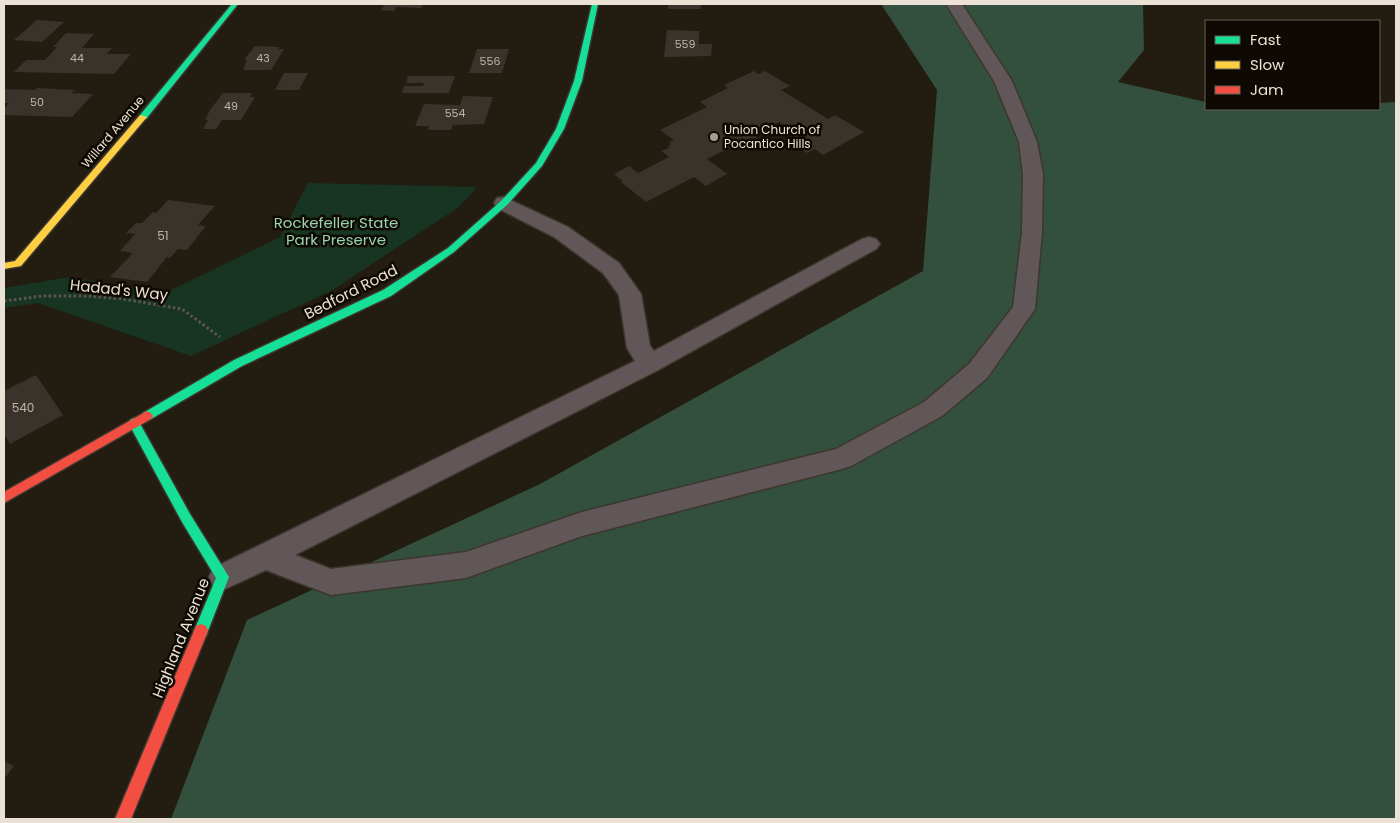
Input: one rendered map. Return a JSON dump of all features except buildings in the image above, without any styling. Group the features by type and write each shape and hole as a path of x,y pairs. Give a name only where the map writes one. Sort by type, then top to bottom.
{"main road":[{"name":"Willard Avenue","path":"4,266 18,264 136,126 234,4"},
{"name":"Bedford Road","path":"4,498 238,364 387,293 451,250 504,204 539,164 560,129 578,81 595,4"},
{"name":"Highland Avenue","path":"123,819 223,577 186,518 134,423"}],"lane":[{"path":"263,556 331,582 466,565 582,524 842,458 933,409 978,371 1024,309 1032,232 1033,174 1028,142 1003,81 954,4"},
{"path":"504,204 560,232 611,268 630,294 639,348 650,364"},
{"path":"223,577 650,364 869,244"}],"path":[{"name":"Hadad's Way","path":"4,301 42,296 88,296 123,299 182,309 218,334 238,364"}],"green space":[{"path":"881,4 1143,4 1144,50 1118,82 1205,102 1205,110 1380,110 1380,103 1396,102 1396,819 171,819 247,620 540,484 923,271 937,90"},
{"name":"Rockefeller State Park Preserve","path":"308,183 477,187 459,207 331,291 191,356 38,303 4,308 4,288 70,277 167,292 280,237"}],"traffic: fast":[{"path":"143,117 235,4"},
{"path":"147,416 238,363 387,293 451,250 504,203 539,164 560,129 578,81 595,4"},
{"path":"134,423 186,518 223,577 201,631"}],"traffic: slow":[{"path":"4,266 18,264 143,117"}],"traffic: jam":[{"path":"4,498 147,416"},
{"path":"123,819 201,631"}],"place":[{"name":"Union Church of Pocantico Hills","path":"714,137"}]}
